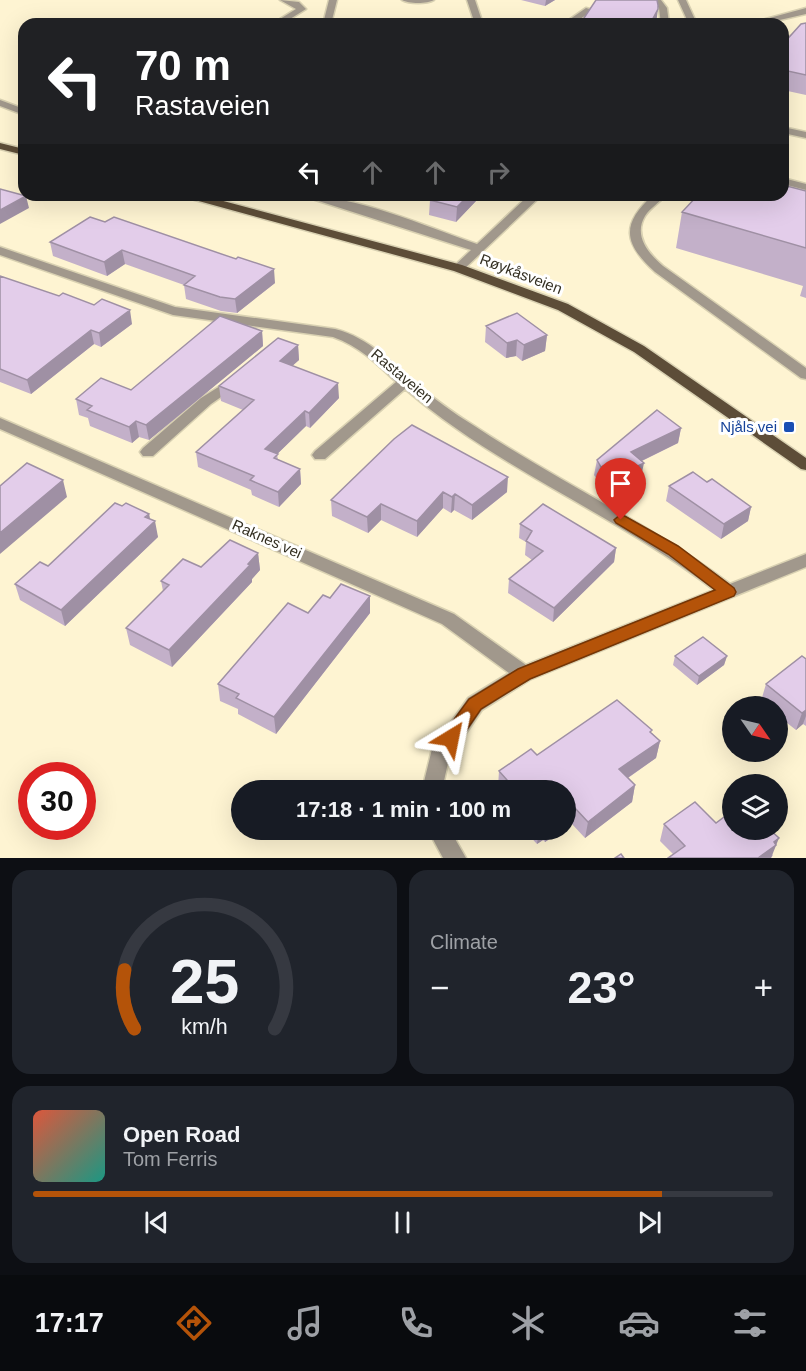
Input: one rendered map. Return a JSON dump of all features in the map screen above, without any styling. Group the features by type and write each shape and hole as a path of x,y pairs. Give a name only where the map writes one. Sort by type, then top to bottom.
{"main road":[{"path":"0,146 18,150"},
{"name":"Røykåsveien","path":"210,201 458,268 535,295 611,332 683,378 806,465"}],"street":[{"path":"284,0 299,5 302,9 286,18"},
{"path":"328,18 333,0"},
{"path":"406,0 430,0"},
{"path":"471,0 476,18"},
{"path":"656,0 663,8 664,18"},
{"path":"663,8 685,4 691,18"},
{"path":"576,18 588,10"},
{"path":"776,18 806,11"},
{"path":"789,39 806,34"},
{"path":"0,103 18,110"},
{"path":"789,131 806,135"},
{"path":"789,183 806,187"},
{"path":"328,201 373,213 478,248"},
{"path":"458,268 529,201"},
{"path":"654,201 639,216 635,239 643,255 806,375"},
{"name":"Rastaveien","path":"0,251 173,311 335,333 356,340 376,353 405,382 489,443 673,550 728,592"},
{"path":"280,342 297,328"},
{"path":"148,452 206,401 245,373"},
{"path":"320,455 405,382"},
{"name":"Raknes vei","path":"0,423 448,619 524,674"},
{"path":"434,780 439,755 475,704 524,674 806,560"},
{"path":"445,840 455,858"}],"building":[{"path":"596,0 657,0 658,9 653,18 584,18"},
{"path":"806,23 806,75 789,71 789,37 801,24"},
{"path":"789,187 806,191 806,248 682,212 692,201 789,201"},
{"path":"0,189 18,194 18,200 0,210"},
{"path":"434,201 463,201 457,207"},
{"path":"90,217 105,222 114,217 236,259 238,257 274,269 235,299 220,297 184,285 195,276 122,250 104,262 50,242"},
{"path":"0,276 59,296 63,293 94,305 102,299 130,310 99,333 91,330 27,380 0,369"},
{"path":"517,313 547,335 524,345 517,340 507,343 486,326"},
{"path":"220,316 262,331 146,425 136,421 129,427 87,410 92,406 76,399 101,378 131,390"},
{"path":"278,338 298,345 280,361 338,383 309,413 305,411 265,449 278,454 274,458 300,469 278,492 250,480 254,476 196,452 254,400 219,386"},
{"path":"657,410 681,428 631,452 644,463 617,476 604,466 601,467 597,460"},
{"path":"412,425 508,477 472,505 455,494 452,497 443,492 417,521 381,504 367,517 331,500 394,439"},
{"path":"27,463 63,480 0,533 0,486"},
{"path":"693,472 707,482 712,479 751,507 724,524 669,486"},
{"path":"115,503 122,506 126,503 149,514 145,517 155,521 61,610 15,584 40,562 48,566"},
{"path":"543,504 616,548 554,608 509,579 543,551 526,541 532,531 520,524"},
{"path":"230,540 258,553 248,564 250,565 169,650 126,628 169,585 161,581 183,559 201,567"},
{"path":"341,584 370,596 274,717 236,698 239,694 218,684 288,603 308,613 323,595 330,598"},
{"path":"703,637 727,656 699,676 675,656"},
{"path":"802,656 806,659 806,710 802,713 788,702 788,696 781,696 766,684"},
{"path":"617,700 652,730 650,732 660,741 619,769 635,785 588,822 576,809 576,780 507,780 499,771 531,749 537,755"},
{"path":"695,802 716,823 722,818 722,840 776,840 774,842 776,845 758,858 668,858 685,846 664,824"}],"place":[{"name":"Njåls vei","path":"789,427"}],"route":[{"path":"451,738 475,704 524,674 728,592 704,571 673,550 621,520"}]}
